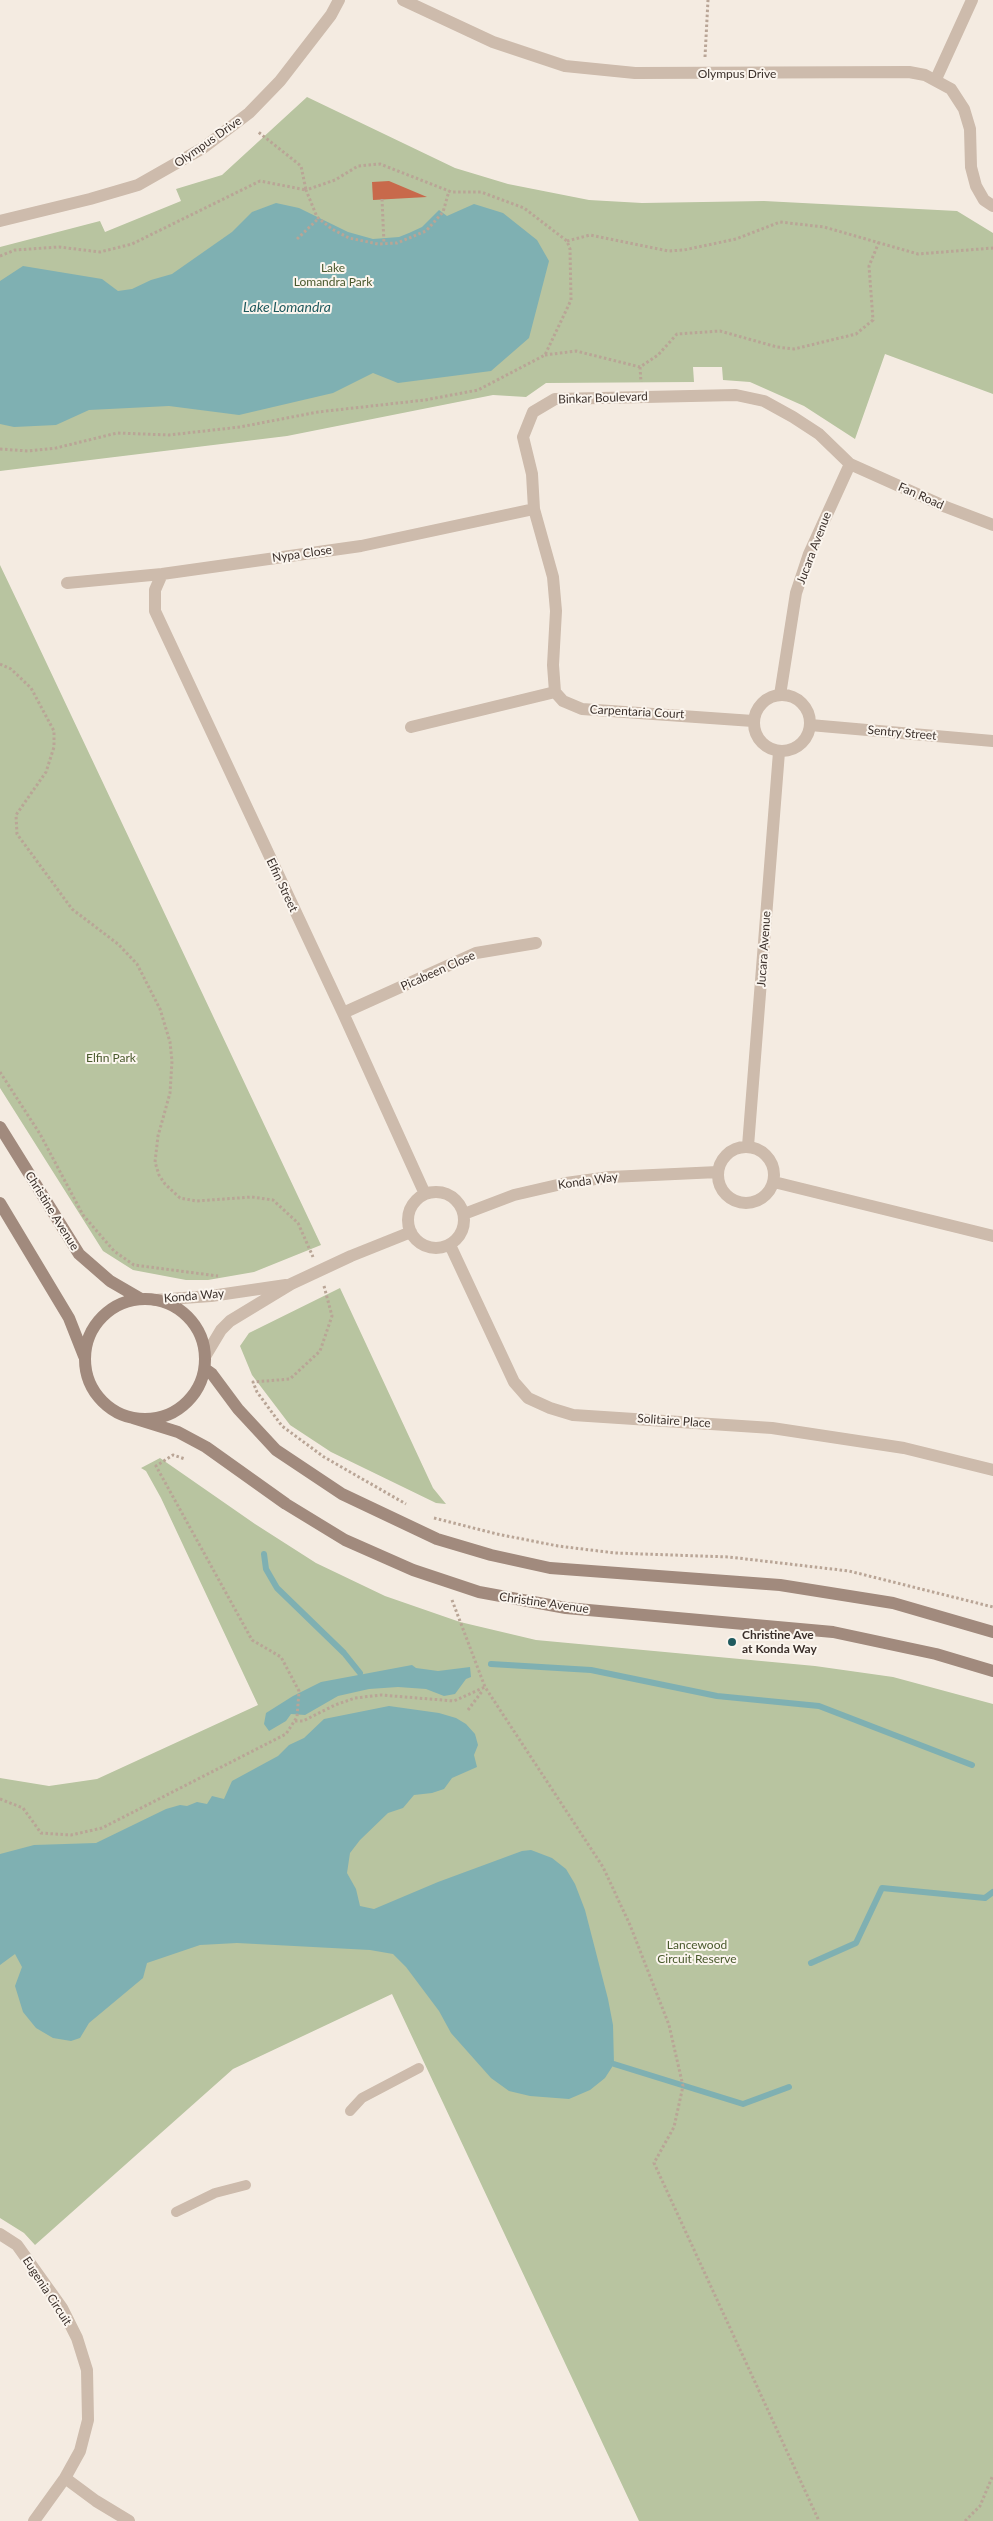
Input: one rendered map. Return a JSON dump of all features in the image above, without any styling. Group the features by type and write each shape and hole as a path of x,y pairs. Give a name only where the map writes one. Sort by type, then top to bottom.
{"main road":[{"name":"Christine Avenue","path":"0,1128 79,1254 110,1280 142,1299"},
{"path":"0,1203 69,1318 85,1361 92,1388 105,1404 133,1418 152,1419 171,1414 187,1403 199,1388 205,1369 206,1355 201,1336 190,1319 174,1306 155,1300 142,1299 124,1303 108,1312 95,1326 87,1343 85,1361"},
{"path":"205,1369 212,1374 238,1409 276,1450 342,1494 437,1539 491,1555 550,1568 780,1585 884,1602 993,1632"},
{"name":"Christine Avenue","path":"133,1418 178,1432 206,1447 286,1504 345,1540 442,1581 479,1592 543,1605 833,1632 936,1654 993,1671"}],"street":[{"name":"Olympus Drive","path":"0,221 90,199 138,184 203,148 249,113 280,81 331,15 339,0"},
{"name":"Olympus Drive","path":"404,0 492,42 565,66 635,73 908,72 936,79 951,89 964,109 970,129 971,167 976,186 984,200 993,206"},
{"path":"936,79 972,0"},
{"name":"Binkar Boulevard","path":"555,692 553,665 556,611 553,577 534,509 532,474 523,437 534,412 555,399 736,395 764,401 793,417 819,434 850,464"},
{"name":"Fan Road","path":"850,464 946,507 993,524"},
{"name":"Jucara Avenue","path":"780,695 796,593 809,554 850,464"},
{"name":"Nypa Close","path":"67,583 162,574 361,546 534,509"},
{"name":"Elfin Street","path":"162,574 155,590 155,611 343,1013 425,1194"},
{"path":"411,727 555,692"},
{"name":"Carpentaria Court","path":"555,692 563,701 582,709 753,721"},
{"path":"780,695 798,700 805,707 810,725 804,742 788,751 779,752 771,750 757,738 753,721 755,713 765,700 780,695"},
{"name":"Sentry Street","path":"810,725 993,741"},
{"name":"Jucara Avenue","path":"748,1146 779,752"},
{"name":"Picabeen Close","path":"343,1013 476,953 536,943"},
{"path":"748,1146 764,1152 770,1158 775,1174 774,1182 764,1198 746,1204 737,1202 722,1190 718,1172 724,1156 739,1147 748,1146"},
{"name":"Konda Way","path":"464,1214 514,1195 566,1183 610,1177 718,1172"},
{"path":"774,1182 993,1236"},
{"path":"433,1192 449,1195 455,1200 464,1214 462,1232 450,1245 441,1248 424,1245 411,1232 409,1215 412,1206 425,1194 433,1192"},
{"name":"Konda Way","path":"206,1355 221,1330 230,1321 291,1284 411,1232"},
{"name":"Solitaire Place","path":"450,1245 514,1382 528,1398 550,1408 573,1415 772,1428 904,1448 993,1470"},
{"name":"Konda Way","path":"155,1300 211,1296 291,1284"},
{"name":"Eugenia Circuit","path":"0,2234 17,2245 62,2308 77,2338 87,2370 88,2420 80,2451 65,2478 34,2521"},
{"path":"65,2478 96,2501 129,2521"}],"lane":[{"path":"350,2111 362,2098 419,2068"},
{"path":"176,2212 215,2193 246,2185"}],"path":[{"path":"705,74 708,0"},
{"path":"257,131 301,166 306,190 318,218 349,238 384,244 397,243 426,230 443,212 450,191"},
{"path":"0,256 15,250 59,247 100,252 132,244 260,181 306,190 335,180 358,166 380,164 450,191 481,192 524,208 567,241 570,249 571,300 545,355"},
{"path":"382,199 384,244"},
{"path":"296,239 318,218"},
{"path":"567,241 590,235 668,251 684,250 736,239 780,222 824,227 918,254 993,248"},
{"path":"0,450 28,451 56,448 117,433 169,435 240,427 318,412 425,400 478,390 545,355 576,351 640,367 658,355 677,334 697,331 720,331 777,347 794,349 856,334 873,320 869,266 879,242"},
{"path":"0,664 11,669 31,688 54,731 54,747 46,772 16,815 18,834 72,909 118,944 137,964 160,1009 170,1042 172,1061 170,1093 158,1136 155,1162 159,1175 165,1184 180,1198 196,1202 252,1197 273,1200 298,1224 320,1270 332,1316 320,1351 290,1379 253,1382 257,1392 282,1426 324,1457 413,1507"},
{"path":"0,1072 40,1134 83,1215 114,1251 134,1265 227,1277"},
{"path":"305,1258 313,1255"},
{"path":"0,1799 23,1808 41,1832 71,1835 102,1828 286,1734 296,1719 299,1691 281,1657 252,1640 156,1466 173,1456 185,1459"},
{"path":"428,1516 497,1534 558,1546 615,1553 729,1557 849,1571 993,1607"},
{"path":"442,1581 457,1612 485,1687 603,1867 630,1925 669,2025 683,2086 674,2127 654,2163 819,2521"},
{"path":"468,1710 485,1687"},
{"path":"296,1719 303,1721 335,1705 355,1698 381,1694 454,1701 485,1687"},
{"path":"965,2521 980,2506 993,2475"}],"green space":[{"name":"Lake Lomandra Park","path":"307,97 455,168 508,184 589,200 642,203 764,201 957,211 993,233 993,394 885,354 855,439 804,406 750,382 723,380 722,367 693,367 694,382 546,383 526,397 493,395 287,436 0,471 0,247 100,221 105,232 181,201 176,189 222,175"},
{"name":"Elfin Park","path":"0,565 321,1245 254,1272 208,1280 186,1280 133,1270 103,1251 0,1088"},
{"path":"340,1288 433,1488 446,1504 436,1503 331,1452 290,1425 252,1375 240,1346 249,1333"},
{"name":"Lancewood Circuit Reserve","path":"160,1458 255,1524 316,1563 385,1596 460,1622 536,1640 815,1666 893,1677 993,1704 993,2521 639,2521 392,1994 233,2069 35,2245 24,2233 0,2218 0,1778 49,1786 97,1779 258,1705 161,1498 146,1471 141,1468"}],"water":[{"name":"Lake Lomandra","path":"276,203 299,208 348,232 373,239 399,237 409,233 422,227 439,210 447,216 474,204 503,213 537,240 549,261 529,338 491,371 398,383 373,373 333,393 239,415 169,406 89,410 56,425 14,427 0,424 0,281 23,266 102,279 118,291 132,289 151,280 172,274 232,232 252,212"},
{"path":"412,1665 416,1668 438,1671 470,1667 471,1677 466,1679 455,1694 444,1696 426,1689 398,1687 369,1689 338,1696 305,1715 291,1714 286,1721 269,1731 264,1724 266,1713 293,1696 321,1682"},
{"path":"389,1706 439,1713 456,1718 466,1724 475,1734 478,1745 474,1755 477,1767 452,1778 444,1789 432,1793 414,1795 403,1808 388,1813 360,1840 350,1853 347,1873 356,1889 360,1906 374,1909 438,1882 522,1851 531,1850 552,1858 566,1869 575,1884 585,1910 608,1999 613,2025 614,2064 605,2078 590,2090 569,2099 530,2096 509,2091 491,2078 451,2033 439,2011 406,1967 393,1954 370,1950 237,1943 200,1945 147,1963 143,1978 89,2023 80,2038 71,2041 53,2038 36,2028 23,2012 15,1986 22,1967 15,1954 0,1965 0,1854 34,1845 96,1843 166,1809 180,1805 187,1806 197,1802 207,1804 212,1796 224,1799 232,1781 278,1756 289,1745 304,1738 324,1719"}],"building":[{"path":"389,181 427,197 373,200 372,182"}],"waterway":[{"path":"264,1554 266,1569 277,1588 344,1653 360,1673"},
{"path":"491,1664 591,1670 717,1696 819,1706 972,1765"},
{"path":"811,1963 856,1943 882,1888 985,1898 993,1892"},
{"path":"614,2064 743,2104 789,2087"}],"place":[{"name":"Christine Ave at Konda Way","path":"732,1642"}]}
